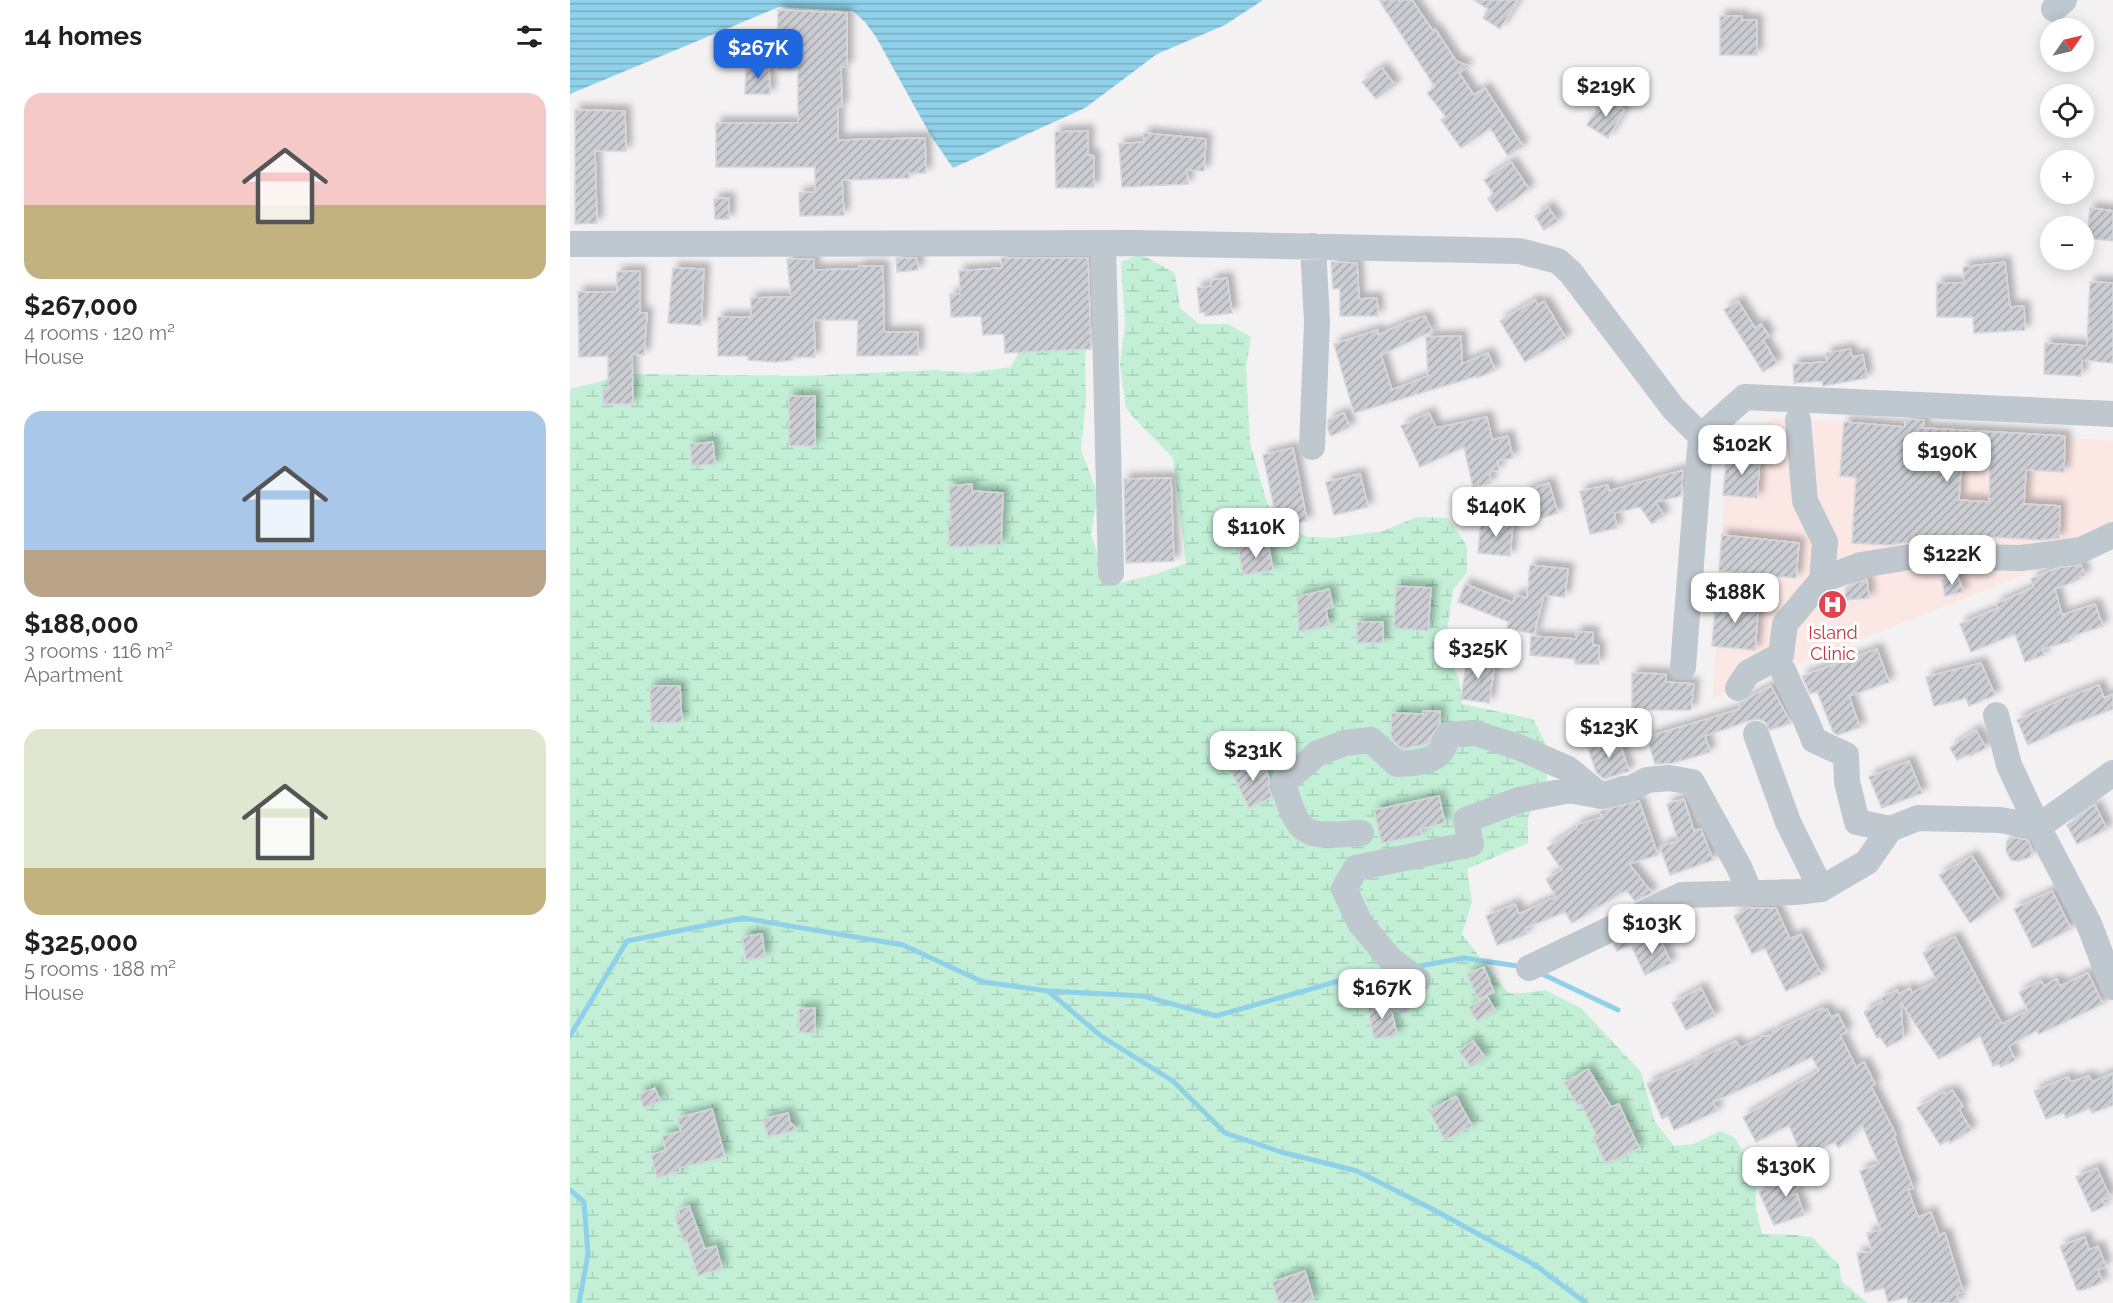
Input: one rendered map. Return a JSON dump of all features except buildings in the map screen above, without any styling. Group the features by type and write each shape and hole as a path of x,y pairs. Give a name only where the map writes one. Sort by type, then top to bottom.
{"street":[{"path":"570,244 1103,244 1519,251 1557,261 1571,273 1673,408 1701,436"},
{"path":"1103,244 1111,573"},
{"path":"1312,447 1317,322 1313,246"},
{"path":"1683,667 1701,436 1745,397 2113,414"},
{"path":"1798,420 1805,501 1824,542 1822,580"},
{"path":"1738,688 1748,673 1780,655 1785,624 1822,580 1861,565 1916,556 2020,558 2081,550 2113,535"},
{"path":"1783,670 1793,695 1805,714 1814,740 1846,755 1847,782 1857,822 1890,829 1918,818 2000,820 2038,827 2113,773"},
{"path":"1996,715 2009,765 2038,827 2089,924 2113,987"},
{"path":"1361,833 1319,835 1306,831 1291,812 1283,783 1317,753 1345,743 1371,740 1397,764 1430,761 1442,750 1448,735 1475,733 1518,747 1568,769 1601,796"},
{"path":"1756,734 1788,822 1821,889"},
{"path":"1401,1000 1418,980 1391,960 1360,923 1344,889 1356,867 1471,844 1466,820 1519,800 1570,790 1601,796 1632,788 1647,780 1673,779 1692,782 1739,867 1750,893"},
{"path":"1528,968 1682,895 1821,889 1867,862 1890,829"}],"shaded area":[{"name":"Island Clinic","path":"1774,418 2113,441 2113,539 1713,698 1727,453"}],"green space":[{"path":"1140,254 1175,273 1180,308 1199,324 1228,324 1251,337 1246,368 1250,443 1275,522 1308,537 1332,538 1383,531 1417,517 1448,518 1467,546 1467,572 1453,590 1444,652 1459,678 1462,704 1533,719 1546,744 1547,779 1528,818 1528,843 1467,869 1472,902 1462,934 1508,993 1545,990 1581,1008 1641,1072 1655,1122 1674,1146 1694,1144 1720,1131 1734,1137 1756,1173 1756,1209 1762,1234 1813,1238 1839,1265 1842,1282 1868,1303 570,1303 570,389 631,374 804,376 936,370 968,373 1011,367 1019,352 1031,309 1048,268 1080,258 1089,282 1085,366 1086,400 1081,450 1098,495 1091,534 1108,586 1157,574 1186,563 1173,458 1126,408 1120,365 1125,324 1121,262"}],"water":[{"path":"570,0 1263,0 1225,25 1157,54 1085,108 953,168 931,136 876,37 853,11 779,7 570,94"}],"waterway":[{"path":"570,1036 627,941 743,918 903,945 983,982 1048,991 1101,1036 1173,1081 1225,1133 1281,1152 1357,1171 1535,1265 1586,1303"},
{"path":"1414,967 1464,958 1524,967"},
{"path":"1048,991 1143,996 1216,1016 1356,976 1390,971"},
{"path":"1538,972 1618,1010"},
{"path":"570,1190 584,1202 588,1254 579,1303"}],"place":[{"name":"Island Clinic","path":"1833,604"}]}
